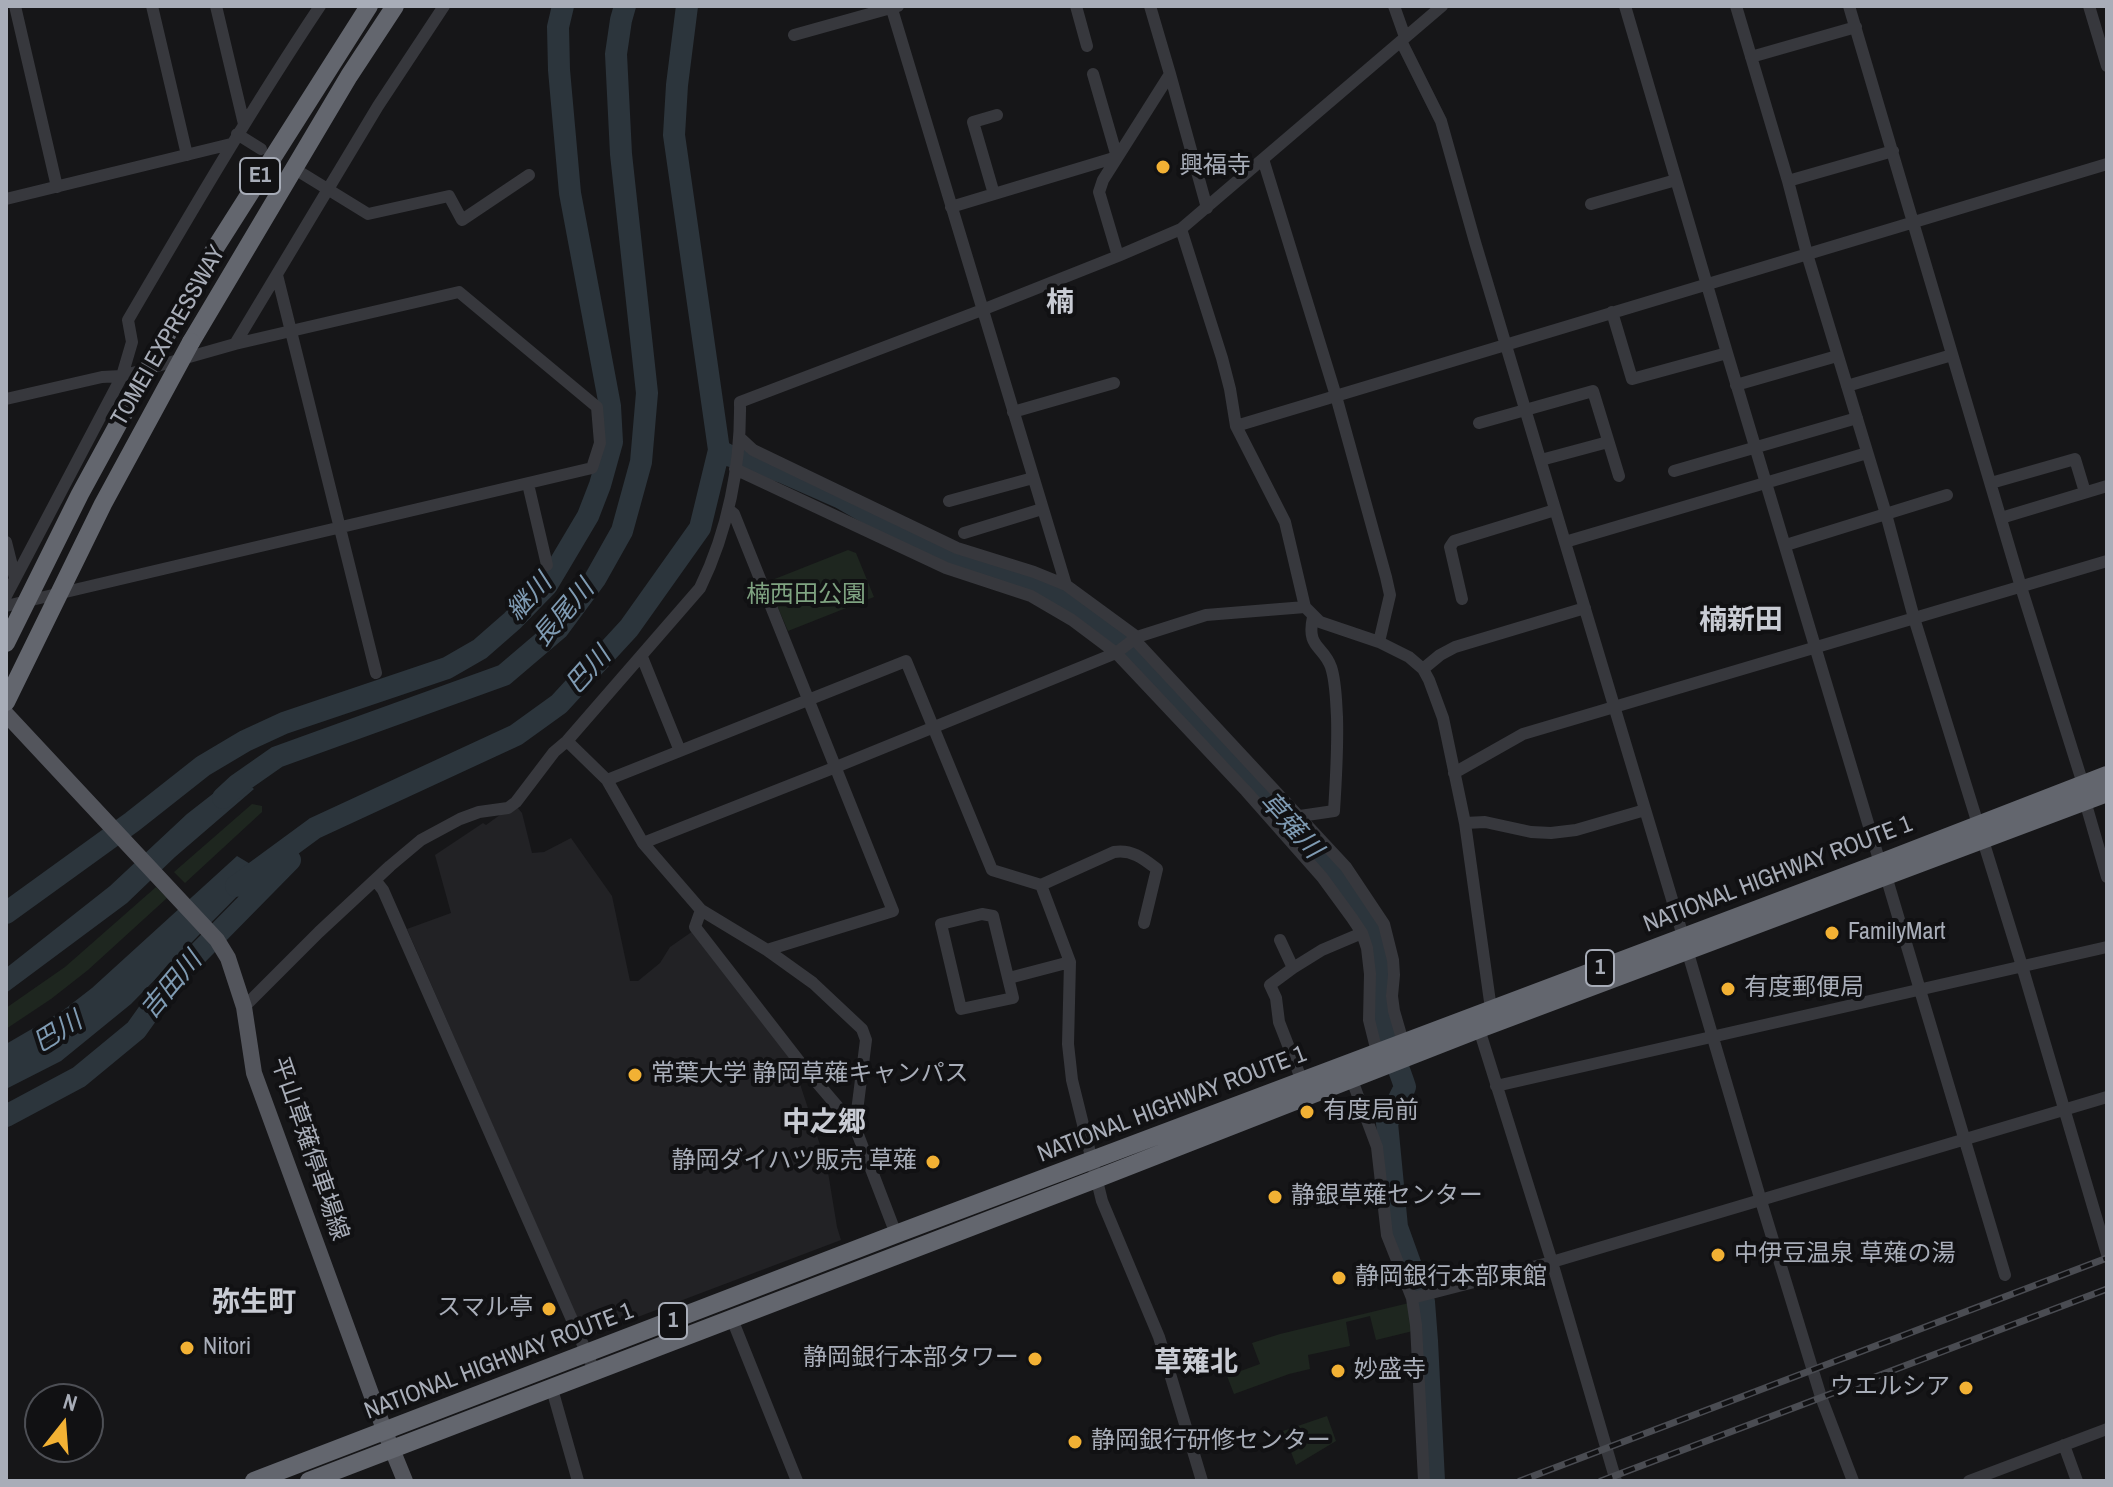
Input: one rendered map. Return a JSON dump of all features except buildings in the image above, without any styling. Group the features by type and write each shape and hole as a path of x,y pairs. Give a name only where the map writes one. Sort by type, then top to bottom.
{"highway":[{"name":"TOMEI EXPRESSWAY","path":"6,643 80,494 214,250 369,6"},
{"name":"TOMEI EXPRESSWAY","path":"6,702 103,504 191,342 349,76 395,6"},
{"name":"NATIONAL HIGHWAY ROUTE 1","path":"254,1481 896,1234 1094,1170 1352,1080 1685,944 2084,792 2107,775"},
{"name":"NATIONAL HIGHWAY ROUTE 1","path":"2084,792 2107,793"},
{"name":"NATIONAL HIGHWAY ROUTE 1","path":"309,1481 732,1319 1302,1081 1491,1009 1685,944"}],"main road":[{"name":"平山草薙停車場線","path":"6,714 217,940 228,958 244,1007 254,1073 405,1481"}],"street":[{"path":"15,6 57,187"},
{"path":"152,6 187,155"},
{"path":"216,6 237,134 261,149"},
{"path":"6,596 122,376 132,342 128,320 237,134 320,6"},
{"path":"235,344 378,106 444,6"},
{"path":"1076,6 1087,46"},
{"path":"1150,6 1207,208"},
{"path":"1394,6 1403,39 1441,121 1761,1201 1821,1397 1853,1481"},
{"path":"244,1007 319,932 421,840 460,819 479,812 508,808 516,802 554,752 642,657 700,588 713,562 729,510 740,438 740,402 982,310 1181,229 1442,6"},
{"path":"1625,6 2005,1275"},
{"path":"1736,6 1914,618 2106,1247"},
{"path":"1849,6 2021,587 2102,844 2107,877"},
{"path":"2089,6 2107,66"},
{"path":"794,35 893,7 1066,585"},
{"path":"1751,57 1856,27"},
{"path":"1093,74 1117,157"},
{"path":"1118,256 1099,192 1103,180 1170,74"},
{"path":"994,194 973,122 997,115"},
{"path":"6,199 187,155 237,134"},
{"path":"1788,181 1893,151"},
{"path":"951,207 1117,157"},
{"path":"1263,159 1336,396 1390,595 1379,642"},
{"path":"1236,426 2107,164"},
{"path":"303,174 368,214 449,196 462,220 529,175"},
{"path":"1591,204 1676,180"},
{"path":"1181,229 1226,373 1236,426 1285,522 1309,612 1312,638 1331,666 1336,697 1338,756 1334,811 1300,816"},
{"path":"277,275 376,673"},
{"path":"6,399 102,377 122,376 235,344 459,292 597,407 600,443 592,468 6,606"},
{"path":"1612,312 1632,379 1727,353"},
{"path":"1847,386 1952,355"},
{"path":"1736,385 1837,356"},
{"path":"1013,412 1114,383"},
{"path":"1479,423 1593,391 1619,476"},
{"path":"1674,471 1857,418"},
{"path":"740,438 753,450 957,548 1066,585 1136,638 1346,867 1384,924 1393,960 1392,996 1403,1042"},
{"path":"1541,460 1608,442"},
{"path":"1565,542 1867,453"},
{"path":"1991,483 2075,459 2085,492"},
{"path":"735,469 946,568 1031,596 1072,620 1116,653 1334,890 1362,933 1370,961 1369,1020 1377,1052"},
{"path":"949,501 1033,478"},
{"path":"528,484 547,565"},
{"path":"2001,518 2107,486"},
{"path":"1786,545 1947,495"},
{"path":"964,533 1042,509"},
{"path":"729,510 734,514 893,911 767,950"},
{"path":"1462,599 1450,547 1454,541 1555,510"},
{"path":"6,542 15,578"},
{"path":"1454,773 1523,734 2107,561"},
{"path":"1423,669 1455,647 1585,608"},
{"path":"643,843 1116,653 1136,638 1206,615 1309,612 1320,622 1379,642 1409,657 1423,669 1443,718 1465,823 1491,1009 1479,1029 1616,1481"},
{"path":"642,657 680,751"},
{"path":"607,780 906,661 992,870 1041,885 1114,852 1139,855 1157,869 1144,923"},
{"path":"567,741 607,780 643,843 701,910 767,950 813,983 862,1029 866,1040 855,1127"},
{"path":"1246,791 1262,776"},
{"path":"1465,823 1485,822 1551,833 1576,830 1645,810"},
{"path":"375,880 383,890 595,1372"},
{"path":"1041,885 1070,962 1068,1044 1072,1080 1102,1201 1159,1337 1202,1481"},
{"path":"701,910 695,927 802,1065 855,1127 896,1234"},
{"path":"982,914 993,916 1009,978 1013,998 961,1009 941,924 982,914"},
{"path":"1302,1081 1279,1022 1276,998 1270,985 1322,950 1362,933"},
{"path":"1280,940 1293,968"},
{"path":"1496,1086 2107,947"},
{"path":"1009,978 1070,962"},
{"path":"1352,1080 1377,1147 1387,1235 1412,1298 1424,1481"},
{"path":"1412,1298 1552,1262 2107,1097"},
{"path":"732,1319 797,1481"},
{"path":"552,1389 578,1481"},
{"path":"1969,1481 2107,1429"},
{"path":"2064,1445 2077,1481"}],"shaded area":[{"name":"常葉大学 静岡草薙キャンパス","path":"517,807 522,813 532,853 544,852 571,838 612,896 630,981 638,981 660,963 670,947 693,931 798,1063 801,1087 827,1166 841,1240 585,1337 407,929 451,913 435,855 483,823 486,825"}],"green space":[{"name":"楠西田公園","path":"848,550 856,553 874,597 788,631 767,582"},
{"path":"252,804 262,806 262,812 185,883 174,872"},
{"path":"156,887 167,898 88,970 6,1029 6,1008 65,967"},
{"path":"1409,1303 1413,1331 1376,1340 1370,1316 1346,1322 1350,1346 1308,1355 1310,1369 1234,1394 1227,1376 1260,1364 1252,1343"},
{"path":"1327,1416 1336,1441 1296,1465 1283,1431"}],"water":[{"path":"237,775 254,789 127,903 6,993 6,968 110,886 187,814"},
{"path":"237,856 262,871 131,1004 61,1061 6,1089 6,1044 61,1012 92,988"}],"waterway":[{"name":"継川","path":"6,913 132,822 203,766 284,723 447,668 480,649 547,585 588,516 612,442 610,406 570,193 559,70 558,27 563,6"},
{"name":"長尾川","path":"223,798 277,757 504,675 558,629 595,579 622,531 641,462 647,393 621,154 616,54 625,6"},
{"name":"巴川","path":"236,886 315,828 516,735 559,704 629,628 700,528 719,450 674,135 687,6"},
{"name":"草薙川","path":"719,450 782,472 841,498 945,558 1058,596 1113,636 1148,670 1332,869 1356,900 1379,947 1385,1028 1405,1087 1387,1123 1397,1227 1424,1302 1434,1481"},
{"name":"吉田川","path":"6,1116 79,1077 136,1030 171,981 290,860"}],"railway":[{"path":"1520,1481 2107,1258"},
{"path":"1601,1481 2107,1289"}],"place":[{"name":"興福寺","path":"1163,167"},
{"name":"FamilyMart","path":"1832,933"},
{"name":"有度郵便局","path":"1728,989"},
{"name":"常葉大学 静岡草薙キャンパス","path":"635,1075"},
{"name":"有度局前","path":"1307,1112"},
{"name":"静岡ダイハツ販売 草薙","path":"933,1162"},
{"name":"静銀草薙センター","path":"1275,1197"},
{"name":"中伊豆温泉 草薙の湯","path":"1718,1255"},
{"name":"静岡銀行本部東館","path":"1339,1278"},
{"name":"スマル亭","path":"549,1309"},
{"name":"Nitori","path":"187,1348"},
{"name":"静岡銀行本部タワー","path":"1035,1359"},
{"name":"妙盛寺","path":"1338,1371"},
{"name":"ウエルシア","path":"1966,1388"},
{"name":"静岡銀行研修センター","path":"1075,1442"}],"district":[{"name":"楠","path":"1060,303"},
{"name":"楠新田","path":"1741,621"},
{"name":"中之郷","path":"824,1123"},
{"name":"弥生町","path":"254,1303"},
{"name":"草薙北","path":"1196,1363"}]}
